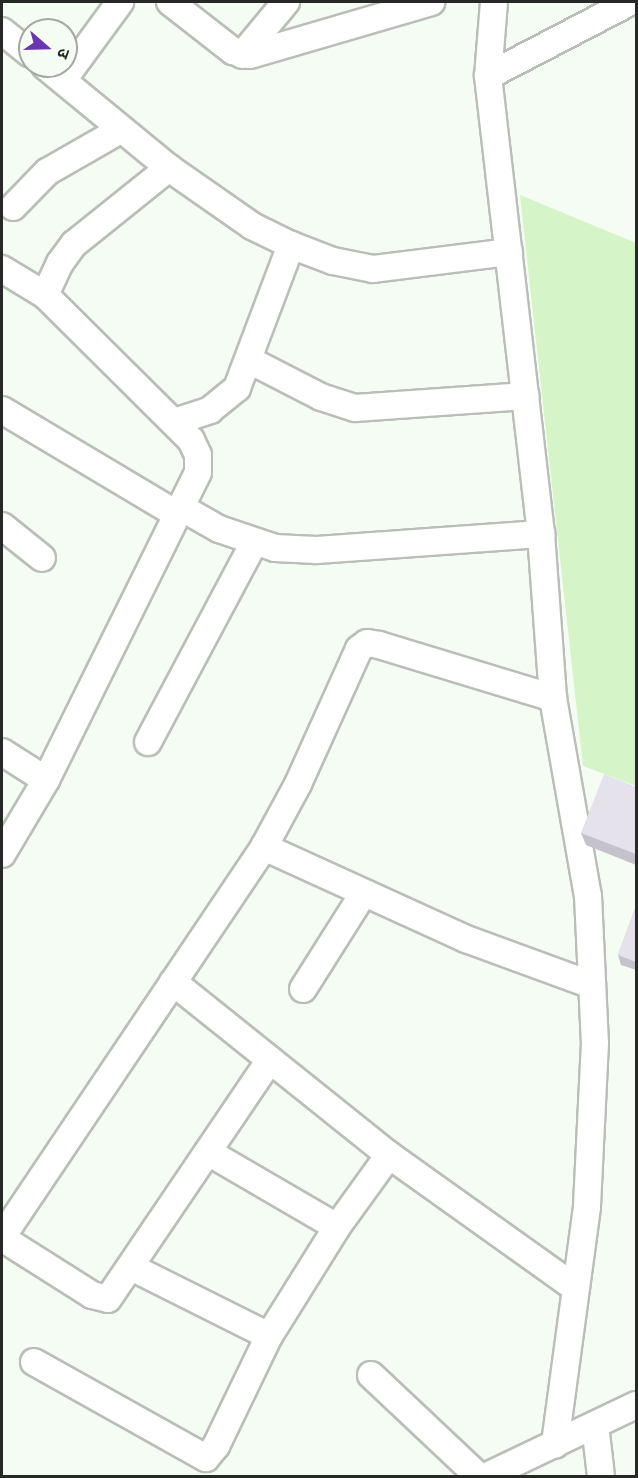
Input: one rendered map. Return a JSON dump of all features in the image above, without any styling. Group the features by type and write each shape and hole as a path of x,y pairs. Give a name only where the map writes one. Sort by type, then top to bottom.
{"street":[{"path":"78,47 120,2"},
{"path":"170,2 242,55"},
{"path":"242,55 286,2"},
{"path":"242,55 431,2"},
{"path":"494,2 488,76 541,534 553,698 588,896 595,1042 587,1207 574,1287 555,1444"},
{"path":"488,76 630,2"},
{"path":"2,31 18,44"},
{"path":"60,78 169,168 252,226 291,245 333,261 373,269 509,252"},
{"path":"13,207 47,172 122,129"},
{"path":"45,295 60,263 74,244 169,168"},
{"path":"174,422 225,401 237,388 291,245"},
{"path":"2,269 45,295 174,422 191,440 198,455 198,472 180,512 46,780 2,854"},
{"path":"249,360 321,397 355,408 525,396"},
{"path":"2,410 180,512 254,543 316,550 541,534"},
{"path":"2,526 42,558"},
{"path":"148,742 254,543"},
{"path":"270,1060 108,1299 99,1298 2,1237 264,847 298,784 352,661 367,643 553,698"},
{"path":"2,752 46,780"},
{"path":"264,847 466,939 592,985"},
{"path":"303,988 363,894"},
{"path":"173,982 389,1155 574,1287"},
{"path":"208,1152 337,1227"},
{"path":"34,1362 206,1458 216,1446 269,1336 337,1227 389,1155"},
{"path":"131,1267 269,1336"},
{"path":"371,1375 477,1476"},
{"path":"487,1476 636,1405"},
{"path":"595,1425 600,1476"}],"green space":[{"path":"520,195 636,243 636,786 583,766"}],"building":[{"path":"604,774 636,787 636,854 581,833"},
{"path":"636,906 636,962 618,955"}]}
